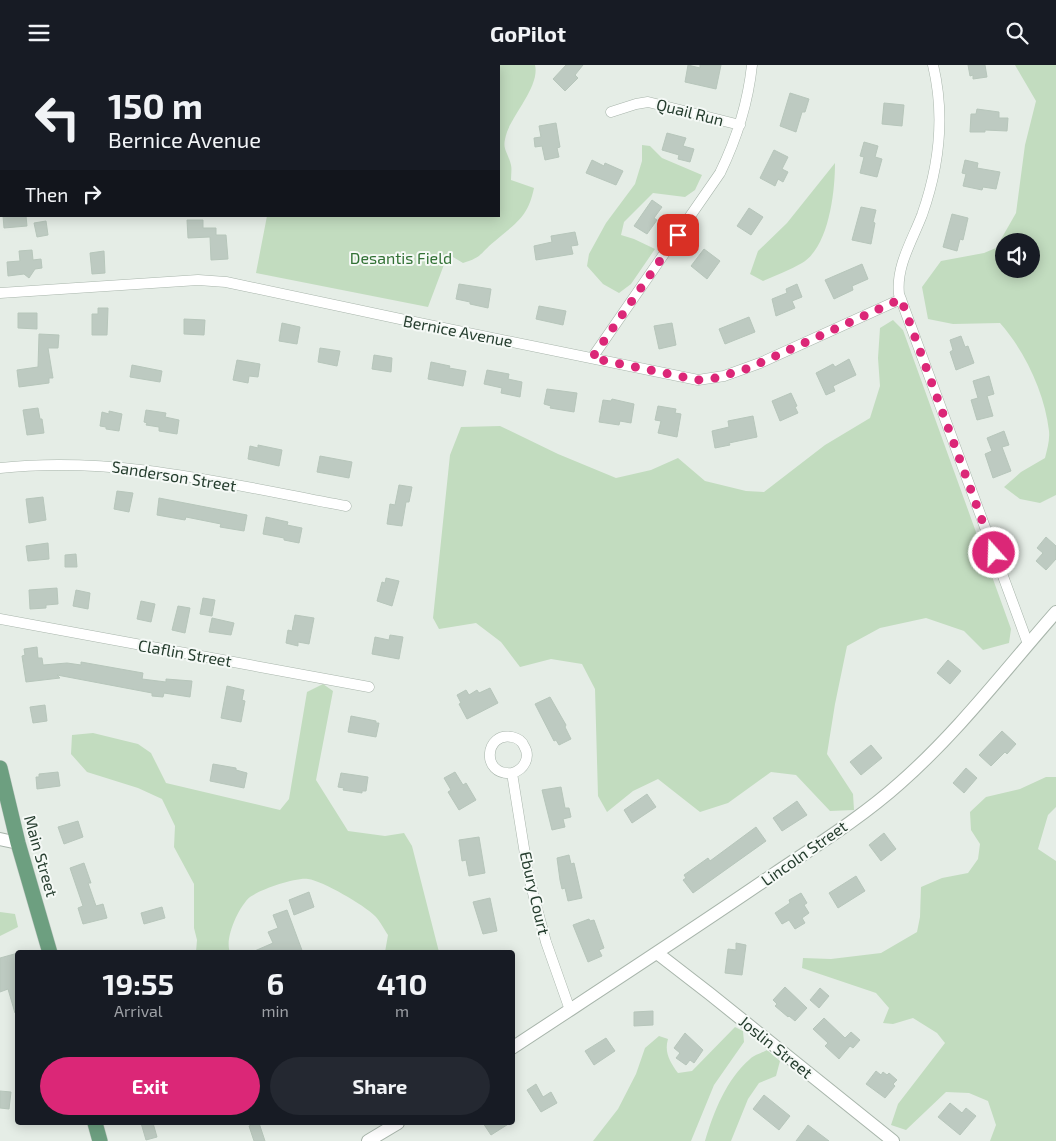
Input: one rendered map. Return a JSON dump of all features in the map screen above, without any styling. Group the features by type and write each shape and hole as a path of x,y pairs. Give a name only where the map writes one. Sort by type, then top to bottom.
{"main road":[{"name":"Main Street","path":"0,768 18,843 49,950"},
{"path":"96,1125 100,1141"}],"street":[{"path":"592,358 715,182 740,125 748,95 752,65"},
{"path":"933,65 938,100 938,152 926,204 902,263 898,284 901,299 1028,644"},
{"name":"Quail Run","path":"611,112 636,104 648,103 740,125"},
{"name":"Bernice Avenue","path":"0,293 226,281 698,380 716,378 760,363 901,299"},
{"name":"Sanderson Street","path":"0,469 69,464 135,469 185,476 346,507"},
{"name":"Lincoln Street","path":"515,1046 657,953 853,819 900,783 979,702 1056,612"},
{"name":"Claflin Street","path":"0,619 369,687"},
{"name":"Ebury Court","path":"512,773 528,873 546,943 570,1010"},
{"path":"0,839 18,843"},
{"name":"Joslin Street","path":"657,953 893,1141"},
{"path":"368,1141 395,1125"}],"green space":[{"name":"Desantis Field","path":"500,65 535,65 534,81 526,99 510,124 505,143 511,167 511,180 534,188 532,198 525,213 515,224 478,257 463,263 448,254 428,307 256,273 267,217 500,217"},
{"path":"1015,65 1056,65 1056,495 1040,503 1020,499 1004,487 1021,472 1045,458 1049,438 1043,402 1018,346 1000,323 953,324 928,319 922,287 941,261 984,253 995,248 995,278 1040,278 1040,233 1005,233 1016,213 1025,145 1036,101"},
{"path":"642,145 650,146 662,158 702,175 695,190 685,197 653,193 624,222 621,235 655,249 631,284 619,293 603,284 587,266 589,254 606,223 635,184 642,161"},
{"path":"835,163 832,203 829,218 819,245 802,263 763,281 750,274 758,251 787,223"},
{"path":"893,320 903,330 1011,629 1009,643 983,650 964,631 926,618 880,628 847,646 827,754 853,794 854,810 830,811 796,775 771,772 728,803 700,812 658,779 633,791 607,812 598,796 595,689 582,664 551,659 520,667 501,642 476,623 439,629 433,618 450,455 461,427 500,426 558,454 616,478 651,470 678,458 705,481 746,491 764,492 825,445 870,418 880,386 878,358 880,328"},
{"path":"323,684 333,691 316,780 348,831 385,836 404,833 412,846 438,950 385,950 388,935 375,916 343,894 315,881 302,879 278,885 250,897 237,915 229,939 230,950 196,950 194,884 174,847 175,826 162,799 138,788 87,772 71,754 72,735 93,733 138,744 151,753 166,783 280,810 289,799 307,692"},
{"path":"1046,777 1056,777 1056,807 1048,815 1038,849 1056,861 1056,1141 990,1141 996,1125 988,1101 969,1093 946,1092 906,1130 891,1125 898,1104 945,1043 937,1033 913,1018 893,1024 883,1023 889,1008 876,993 802,968 803,958 831,959 881,953 917,932 920,917 921,887 942,878 968,873 978,859 980,844 971,830 970,812 986,797 1020,789"},
{"path":"0,912 15,914 18,927 0,936"},
{"path":"735,1027 743,1031 744,1042 714,1085 691,1141 593,1141 618,1109 636,1074 645,1048 659,1036 668,1039 668,1057 678,1073 692,1071"},
{"path":"767,1050 780,1061 776,1076 759,1083 748,1099 731,1141 705,1141 712,1118 734,1076 752,1058"}],"building":[{"path":"566,65 583,65 575,75 578,78 565,91 553,79"},
{"path":"688,65 700,68 700,65 721,65 716,89 685,82"},
{"path":"968,65 985,65 987,77 973,79 973,75 970,76"},
{"path":"790,93 809,99 805,112 802,112 796,132 780,126"},
{"path":"884,103 904,105 902,126 882,124"},
{"path":"977,109 999,112 999,118 1008,118 1007,131 985,130 985,132 970,132 971,114 976,114"},
{"path":"556,123 560,147 557,148 559,157 545,160 542,146 535,147 534,138 541,137 539,126"},
{"path":"667,133 686,138 683,146 694,149 690,162 678,159 679,155 662,150"},
{"path":"864,142 878,146 875,157 882,159 877,177 860,173 864,157 860,156"},
{"path":"774,150 788,157 782,169 788,172 783,182 778,179 775,186 760,178"},
{"path":"592,160 604,166 605,163 623,171 616,185 586,173"},
{"path":"965,160 978,163 977,168 1000,172 996,189 983,187 982,190 963,186 966,174 962,173"},
{"path":"652,200 662,207 654,218 657,220 647,234 634,226"},
{"path":"861,207 876,210 871,244 852,240"},
{"path":"749,208 763,217 751,235 737,226"},
{"path":"952,214 968,218 963,240 960,239 957,251 943,247"},
{"path":"3,217 26,217 27,226 4,228"},
{"path":"187,220 203,220 203,228 216,228 216,235 226,235 228,259 211,260 210,237 188,238"},
{"path":"46,221 48,235 37,237 34,223"},
{"path":"575,232 578,245 571,246 573,254 536,260 534,246 552,242 551,236"},
{"path":"704,249 720,261 707,279 691,266"},
{"path":"32,250 33,260 41,259 42,268 35,269 29,278 24,274 8,276 7,262 20,261 19,251"},
{"path":"104,251 105,273 92,274 90,253"},
{"path":"862,264 868,279 852,286 853,290 834,299 825,280"},
{"path":"459,284 491,289 488,308 456,299"},
{"path":"797,284 802,297 792,301 795,308 776,316 772,299 787,293 786,289"},
{"path":"539,306 566,311 563,325 536,319"},
{"path":"98,308 108,308 107,335 92,335 92,314 98,314"},
{"path":"18,313 37,313 37,329 18,328"},
{"path":"749,317 755,332 725,344 719,329"},
{"path":"184,319 205,320 204,335 184,334"},
{"path":"282,323 300,327 297,344 279,341"},
{"path":"672,323 676,345 659,349 654,326"},
{"path":"39,334 59,335 58,348 48,348 53,378 49,378 49,383 19,387 17,370 38,367"},
{"path":"961,336 965,347 968,346 974,363 956,370 950,352 953,350 950,340"},
{"path":"320,348 340,351 337,366 318,362"},
{"path":"374,355 392,358 391,372 372,369"},
{"path":"849,359 856,375 833,386 835,391 826,395 816,373 833,364 835,367"},
{"path":"237,360 260,364 258,377 249,376 248,383 233,380"},
{"path":"431,362 466,371 463,386 428,379"},
{"path":"132,365 162,371 160,382 130,377"},
{"path":"487,370 509,374 508,379 522,382 520,397 501,393 502,388 484,384"},
{"path":"989,376 994,394 987,396 993,416 977,420 971,400 978,398 973,381"},
{"path":"547,389 577,393 574,412 550,408 551,406 544,404"},
{"path":"791,393 798,413 780,421 772,401"},
{"path":"612,399 634,404 631,423 620,421 619,425 599,422 603,400 611,401"},
{"path":"658,406 676,409 675,413 681,414 677,437 658,433 661,421 655,420"},
{"path":"38,408 44,433 27,435 23,410"},
{"path":"146,410 166,413 165,417 179,420 177,434 159,431 159,427 146,425 147,423 144,422"},
{"path":"109,411 122,414 119,431 100,426 102,412 109,414"},
{"path":"753,416 757,437 715,448 712,431 729,427 728,421"},
{"path":"1004,431 1009,445 1002,447 1011,471 993,478 985,454 992,451 987,438"},
{"path":"258,445 282,450 279,466 248,459 250,446 258,448"},
{"path":"320,456 352,462 349,478 317,472"},
{"path":"399,485 412,487 409,502 406,502 402,526 387,524 390,504 395,505"},
{"path":"117,491 133,493 129,512 114,509"},
{"path":"43,497 46,520 29,523 26,499"},
{"path":"159,498 247,515 244,531 220,527 221,524 186,517 185,520 157,515"},
{"path":"266,517 288,522 287,525 302,528 299,543 263,534"},
{"path":"1046,537 1056,546 1056,559 1046,570 1036,561 1043,553 1037,548"},
{"path":"48,543 49,559 28,561 26,546"},
{"path":"76,554 77,567 65,567 65,555"},
{"path":"386,578 399,581 392,606 377,601 382,582 385,583"},
{"path":"57,588 58,604 46,605 46,608 30,609 29,590"},
{"path":"76,590 90,593 88,609 73,606"},
{"path":"203,598 215,600 212,616 200,614"},
{"path":"141,601 155,604 151,622 137,619"},
{"path":"178,606 190,608 185,633 172,630"},
{"path":"295,615 314,618 309,644 298,642 298,646 286,643 288,630 292,631"},
{"path":"212,618 234,623 231,635 209,632"},
{"path":"390,635 403,637 399,659 372,654 375,637 389,640"},
{"path":"37,647 38,658 42,658 43,665 67,663 81,665 81,662 143,673 142,679 166,682 166,679 192,681 190,697 164,693 163,697 152,696 152,693 57,675 60,678 26,682 22,656 25,655 24,649"},
{"path":"948,660 961,671 950,684 937,673"},
{"path":"227,686 244,690 242,700 245,701 241,722 221,718"},
{"path":"490,688 498,703 467,719 459,704 461,703 457,695 466,690 469,695 477,690 479,693"},
{"path":"550,697 566,725 565,727 571,739 559,745 556,740 554,741 535,704"},
{"path":"45,705 47,721 33,723 30,707"},
{"path":"351,716 379,723 376,737 348,732"},
{"path":"1002,731 1016,744 1007,754 1005,752 991,766 979,755"},
{"path":"871,745 882,758 861,775 850,762"},
{"path":"213,764 236,768 236,770 247,773 244,788 210,781"},
{"path":"966,768 977,778 964,793 953,783"},
{"path":"58,772 60,786 37,789 36,777 39,777 39,774"},
{"path":"455,772 463,785 466,783 476,800 459,810 448,792 451,790 444,778"},
{"path":"341,773 368,777 366,791 362,791 362,793 343,790 344,788 338,787"},
{"path":"561,787 565,808 569,808 571,817 563,819 565,827 552,830 542,790"},
{"path":"647,794 656,807 632,823 624,810"},
{"path":"797,801 807,815 782,831 773,818"},
{"path":"78,821 83,837 64,844 58,827"},
{"path":"756,827 766,841 693,893 683,880 686,878 684,875 708,858 710,861"},
{"path":"884,833 896,849 881,861 869,845"},
{"path":"479,837 485,873 469,876 466,860 462,861 459,840"},
{"path":"569,855 571,864 574,863 582,898 568,901 565,888 562,889 557,858"},
{"path":"84,863 91,883 88,883 96,906 103,904 107,918 83,924 78,908 83,906 70,868"},
{"path":"856,876 865,891 838,908 829,893"},
{"path":"309,892 314,907 294,915 289,900"},
{"path":"801,893 807,903 804,905 809,913 802,918 805,923 795,929 789,920 782,924 775,913 790,903 789,900"},
{"path":"490,898 497,931 483,934 473,902"},
{"path":"162,907 165,918 144,924 141,913"},
{"path":"287,910 302,950 257,950 273,943 268,932 278,928 273,915"},
{"path":"589,919 590,921 594,920 604,948 599,950 602,956 588,962 573,925"},
{"path":"736,943 746,945 742,975 725,973 728,949 736,950"},
{"path":"15,954 15,1013 8,989 0,992 0,958"},
{"path":"785,987 807,1008 795,1021 775,1006 777,1004 773,1000"},
{"path":"820,988 829,996 819,1008 810,1000"},
{"path":"653,1011 653,1025 634,1026 634,1012"},
{"path":"824,1018 845,1038 851,1032 860,1040 853,1048 850,1046 839,1059 825,1046 828,1043 813,1029"},
{"path":"685,1033 703,1050 694,1063 690,1060 686,1065 676,1058 680,1053 674,1048"},
{"path":"606,1038 615,1051 594,1065 585,1051"},
{"path":"876,1071 881,1075 883,1072 887,1075 889,1073 897,1080 893,1084 895,1086 885,1098 866,1084"},
{"path":"536,1084 543,1097 551,1092 557,1103 541,1112 527,1090"},
{"path":"0,1091 11,1092 9,1109 0,1108"},
{"path":"764,1095 790,1116 779,1130 753,1109"},
{"path":"950,1103 962,1113 966,1108 976,1116 960,1135 938,1117"},
{"path":"142,1125 154,1125 157,1137 146,1140"},
{"path":"260,1125 265,1141 254,1141 249,1126"},
{"path":"484,1125 507,1125 491,1135"},
{"path":"808,1125 829,1141 796,1141"}],"route":[{"path":"678,235 592,358 698,380 707,380 749,368 901,299 994,553"}]}
